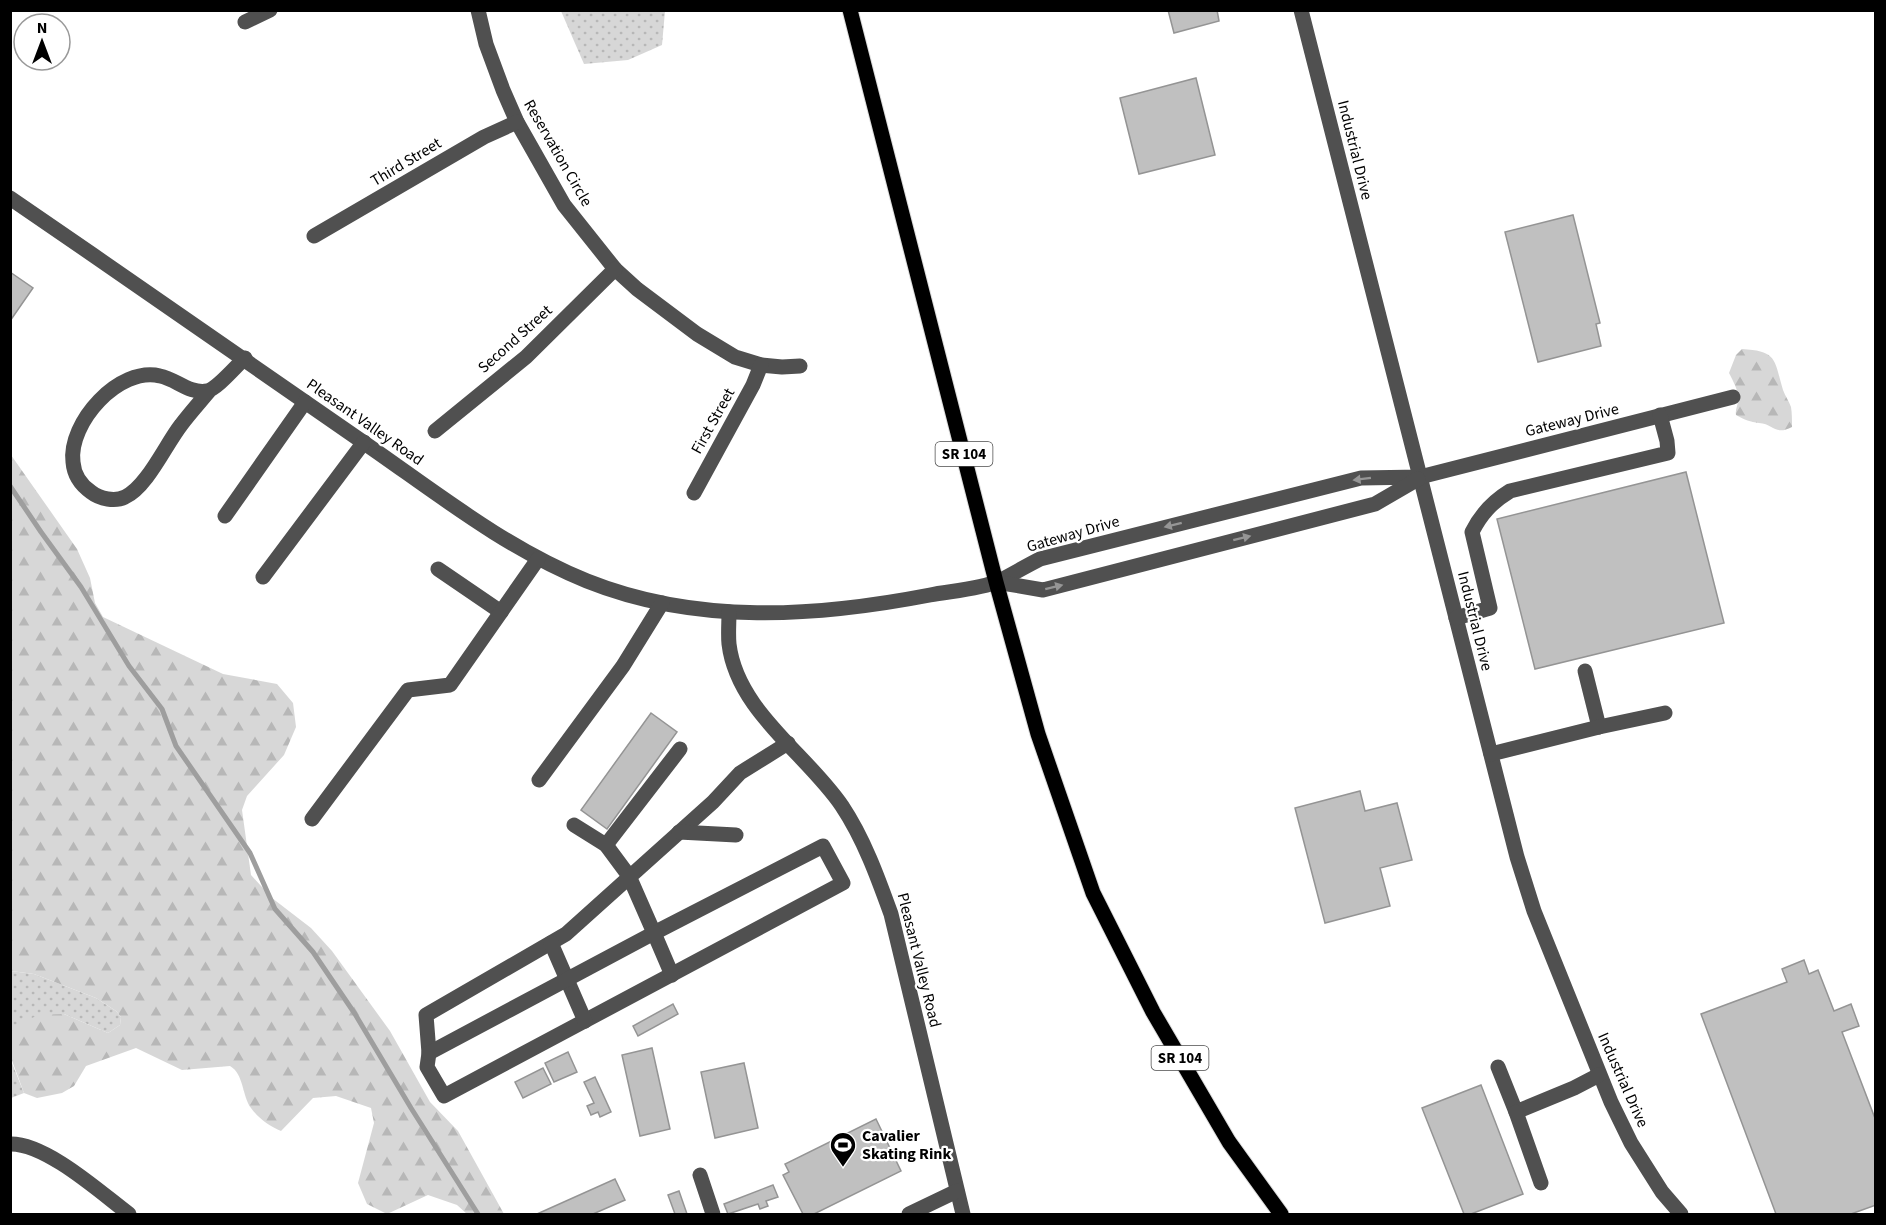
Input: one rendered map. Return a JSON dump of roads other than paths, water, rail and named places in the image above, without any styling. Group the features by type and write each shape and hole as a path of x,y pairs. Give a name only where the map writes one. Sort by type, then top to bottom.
{"main road":[{"name":"SR 104","path":"850,10 996,582 1038,734 1093,893 1153,1012 1230,1142 1281,1215"}],"street":[{"path":"245,22 270,10"},
{"name":"Reservation Circle","path":"478,10 486,44 517,122 564,205 615,269 637,289 697,334 735,357 761,365 800,366"},
{"name":"Industrial Drive","path":"1301,10 1517,856 1534,911 1599,1075 1630,1143 1662,1192 1681,1215"},
{"name":"Third Street","path":"314,236 484,136 517,122"},
{"name":"Pleasant Valley Road","path":"10,198 245,358 497,535 538,559 588,581 662,603 729,612 781,614 842,609 996,582"},
{"name":"Second Street","path":"435,431 526,357 615,269"},
{"path":"210,390 200,391 181,386 161,376 149,375 130,379 113,388 96,403 84,420 76,440 73,461 82,485 97,496 112,500 125,498 150,472 180,426 210,390 245,358"},
{"name":"First Street","path":"694,493 753,385 761,365"},
{"name":"Gateway Drive","path":"996,582 1040,559 1362,478 1420,477 1733,397"},
{"path":"225,516 305,402"},
{"path":"1456,618 1490,609 1472,532 1480,515 1497,499 1510,492 1668,453 1660,416"},
{"path":"263,577 364,442"},
{"name":"Gateway Drive","path":"996,582 1043,590 1375,504 1420,477"},
{"path":"312,819 408,690 450,685 538,559"},
{"path":"438,570 501,612"},
{"path":"539,780 623,666 662,603"},
{"name":"Pleasant Valley Road","path":"729,612 729,645 743,687 763,715 824,782 843,807 878,876 891,914 963,1215"},
{"path":"1585,671 1599,727"},
{"path":"1491,754 1665,713"},
{"path":"429,1053 823,846 843,883 444,1096 427,1067 429,1053 426,1015 566,934 713,802 740,773 788,743"},
{"path":"606,845 680,748"},
{"path":"574,825 606,845 629,876 672,975"},
{"path":"679,832 736,835"},
{"path":"550,943 585,1021"},
{"path":"1498,1067 1541,1183"},
{"path":"1516,1112 1599,1075"},
{"path":"10,1144 37,1149 54,1158 129,1215"},
{"path":"700,1175 713,1215"},
{"path":"909,1215 957,1191"}],"waterway":[{"path":"10,486 81,587 129,666 162,709 176,746 250,853 275,909 313,952 355,1014 478,1214"}],"place":[{"name":"Cavalier Skating Rink","path":"843,1168"}]}
